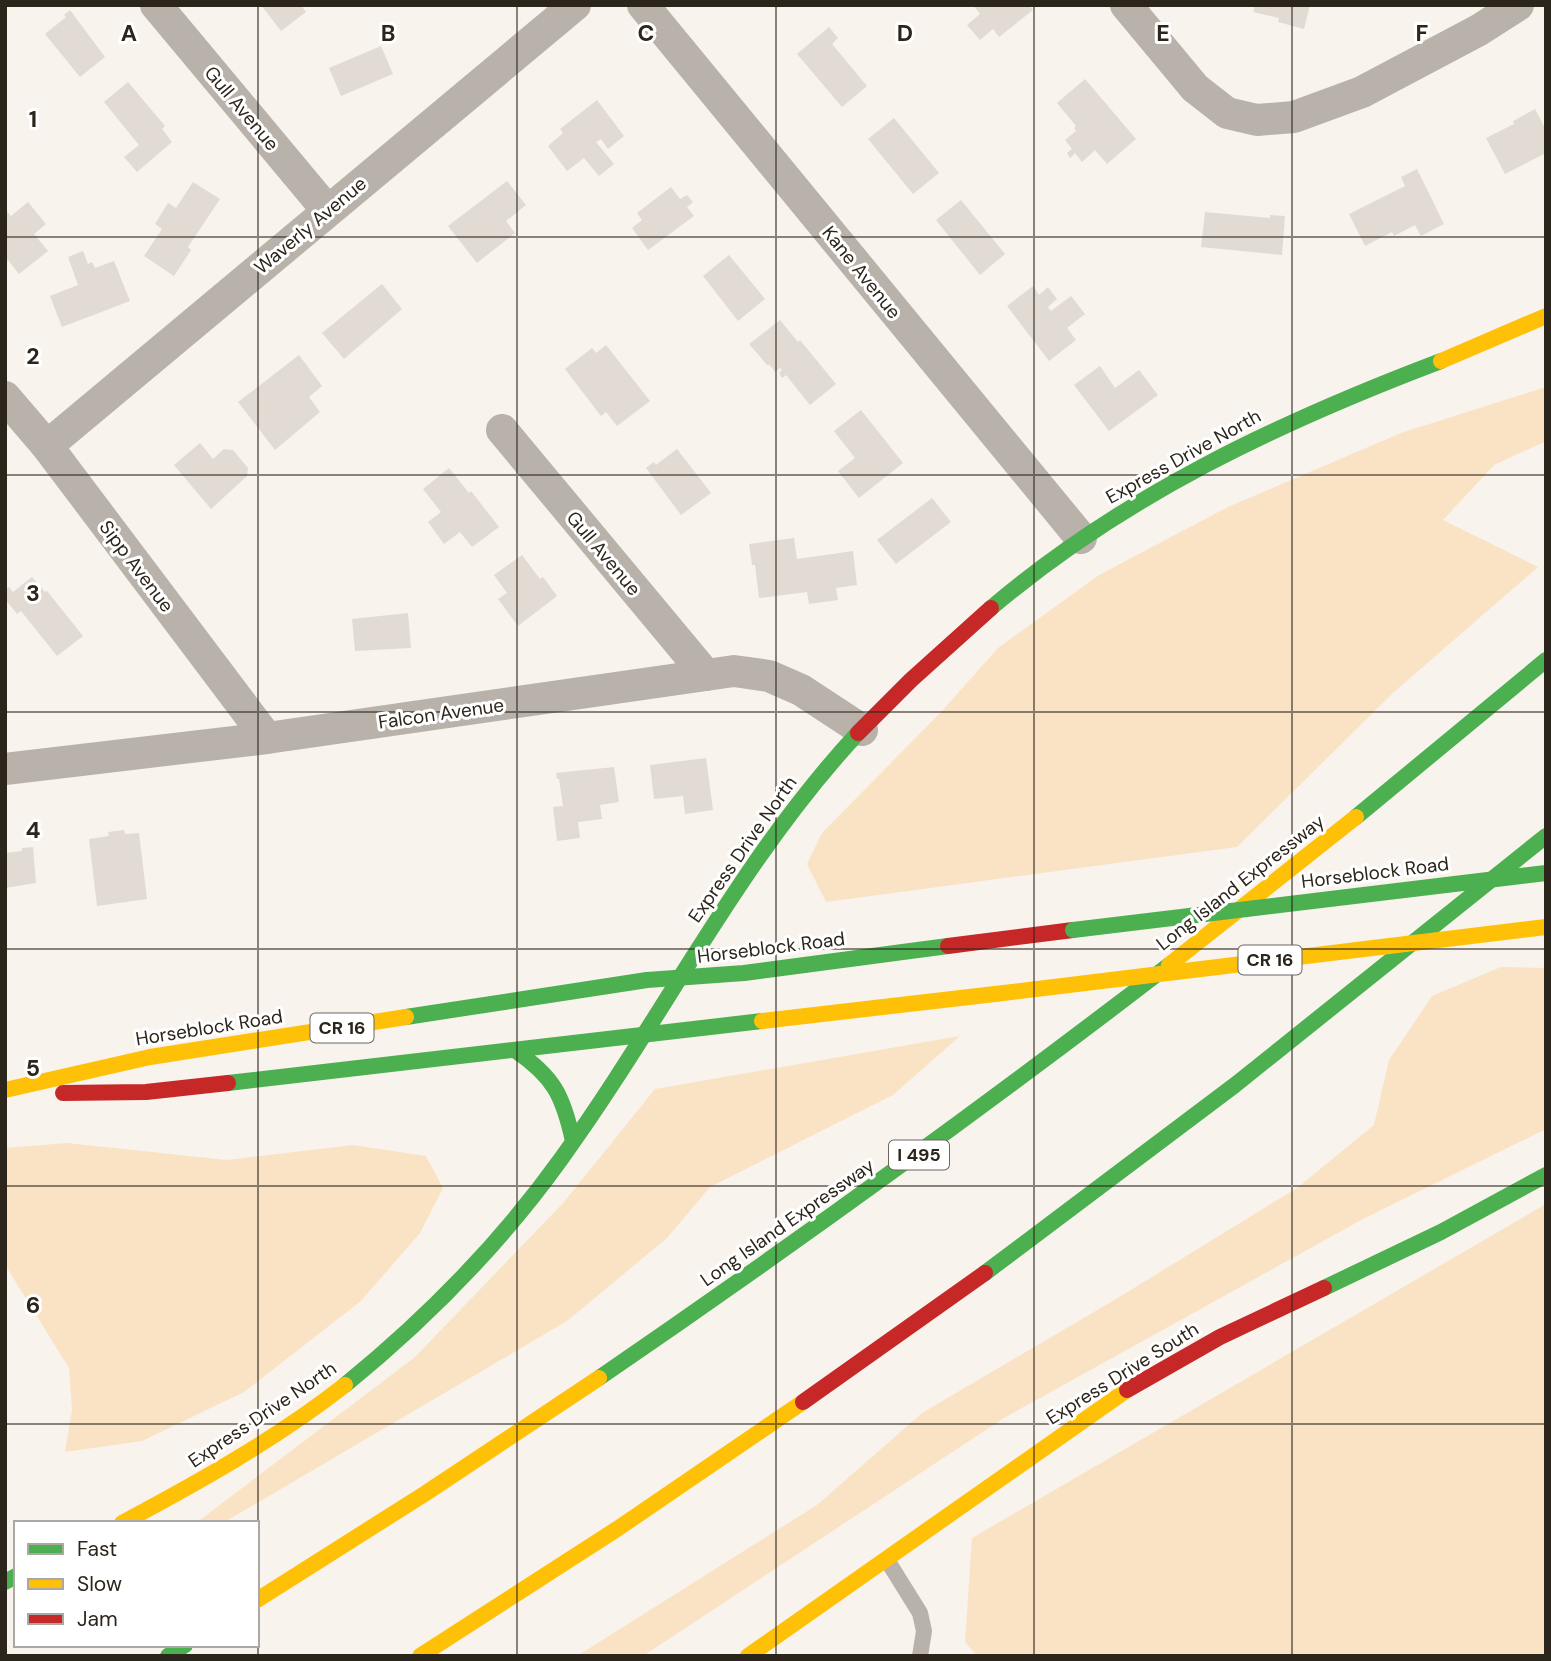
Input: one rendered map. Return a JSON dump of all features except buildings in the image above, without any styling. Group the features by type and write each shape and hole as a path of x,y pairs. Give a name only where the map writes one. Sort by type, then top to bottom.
{"main road":[{"name":"Express Drive North","path":"126,1521 195,1484 312,1410 416,1324 470,1270 527,1203 573,1141 646,1034 738,886 778,828 814,783 862,730 964,630 1022,580 1156,490 1235,448 1331,404 1546,316"},
{"name":"Long Island Expressway","path":"259,1600 568,1400 746,1279 923,1152 1314,852 1546,660"},
{"path":"419,1656 657,1502 847,1371 1014,1251 1189,1121 1546,836"},
{"name":"Horseblock Road","path":"5,1091 150,1057 647,980 744,973 1546,873"},
{"name":"Horseblock Road","path":"5,1091 146,1093 1546,927"},
{"path":"516,1051 539,1066 557,1087 565,1105 573,1141"},
{"name":"Express Drive South","path":"748,1656 1080,1421 1164,1367 1276,1310 1441,1232 1546,1175"}],"street":[{"name":"Gull Avenue","path":"156,5 327,210"},
{"name":"Waverly Avenue","path":"47,446 575,5"},
{"name":"Kane Avenue","path":"643,5 1081,538"},
{"path":"1126,5 1195,88 1227,113 1257,120 1294,117 1362,92 1479,30 1518,5"},
{"name":"Sipp Avenue","path":"5,397 47,446 267,738"},
{"name":"Gull Avenue","path":"502,430 706,675"},
{"name":"Falcon Avenue","path":"5,769 267,738 734,671 769,676 801,690 862,730"}],"lane":[{"path":"887,1560 920,1613 924,1631 920,1656"}],"shaded area":[{"path":"1546,387 1546,441 1494,465 1443,520 1538,567 1394,692 1237,847 826,902 807,864 822,833 942,711 998,648 1099,575 1228,507 1401,433"},
{"path":"1501,967 1546,968 1546,1129 1363,1219 1004,1418 643,1656 577,1656 817,1505 922,1413 1297,1188 1374,1125 1389,1060 1432,996"},
{"path":"960,1036 893,1095 710,1187 667,1238 567,1321 226,1521 199,1521 415,1357 564,1202 655,1089"},
{"path":"67,1143 227,1160 353,1145 426,1156 443,1188 420,1233 361,1301 244,1392 142,1441 65,1452 72,1410 69,1368 5,1265 5,1148"},
{"path":"1546,1204 1546,1656 977,1656 965,1642 972,1538"}],"traffic: fast":[{"path":"991,608 1042,567 1149,496 1321,409 1441,361"},
{"path":"1356,817 1546,660"},
{"path":"345,1385 433,1307 487,1250 538,1190 598,1105 703,941 776,834 815,782 858,733"},
{"path":"985,1273 1235,1085 1546,836"},
{"path":"1073,930 1546,873"},
{"path":"406,1017 647,980 744,973 948,946"},
{"path":"599,1378 887,1175 1169,965"},
{"path":"228,1083 762,1021"},
{"path":"516,1051 540,1070 555,1089 573,1141"},
{"path":"1324,1288 1441,1232 1546,1175"},
{"path":"5,1582 14,1577"},
{"path":"168,1656 182,1647"}],"traffic: slow":[{"path":"1441,361 1546,316"},
{"path":"1169,965 1356,817"},
{"path":"995,994 1546,927"},
{"path":"762,1021 995,994"},
{"path":"5,1090 150,1057 406,1017"},
{"path":"259,1599 426,1493 599,1378"},
{"path":"126,1521 236,1459 292,1424 345,1385"},
{"path":"748,1656 1127,1390"},
{"path":"420,1656 617,1529 803,1402"}],"traffic: jam":[{"path":"858,733 911,680 991,608"},
{"path":"948,946 1073,930"},
{"path":"63,1093 146,1092 228,1083"},
{"path":"803,1402 985,1273"},
{"path":"1127,1390 1220,1337 1324,1288"}]}
